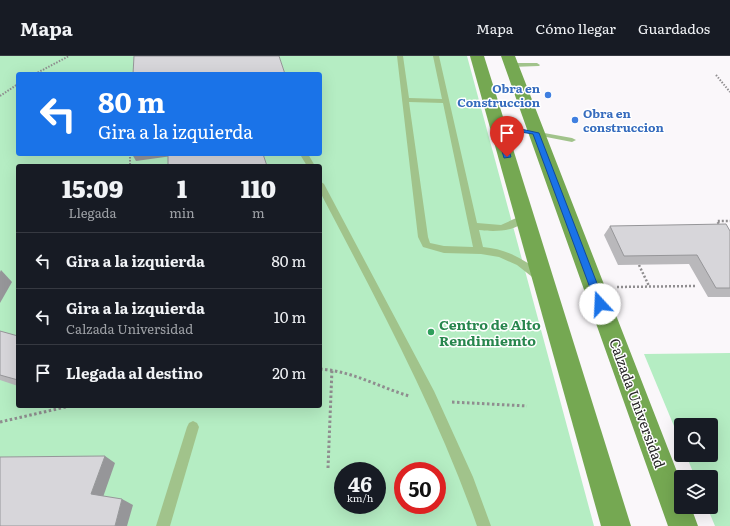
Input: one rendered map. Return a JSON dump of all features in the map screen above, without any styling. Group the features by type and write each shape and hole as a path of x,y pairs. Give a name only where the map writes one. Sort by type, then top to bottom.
{"main road":[{"name":"Calzada Universidad","path":"477,56 517,130 683,526"},
{"name":"Calzada Universidad","path":"509,60 525,217 616,526"}],"lane":[{"path":"400,56 423,237 426,245 437,250 499,253 515,260 544,282"},
{"path":"436,56 479,251"},
{"path":"509,60 537,65"},
{"path":"406,100 445,100"},
{"path":"517,130 572,140"},
{"path":"306,156 310,164"},
{"path":"322,188 434,402 474,496 484,526"},
{"path":"474,226 500,229 509,227 525,217"},
{"path":"163,526 192,427"}],"path":[{"path":"39,72 68,56"},
{"path":"716,75 730,92"},
{"path":"0,96 16,85"},
{"path":"724,232 717,222 730,221"},
{"path":"639,265 649,286"},
{"path":"616,287 696,286"},
{"path":"328,468 332,369"},
{"path":"0,422 61,408"}],"green space":[{"name":"Centro de Alto Rendimiemto","path":"0,56 467,56 594,526 0,526"},
{"path":"730,353 730,526 715,526 710,514 718,514 718,470 692,470 689,462 718,462 718,418 674,418 674,426 644,354"}],"building":[{"path":"134,56 279,56 284,72 133,72"},
{"path":"168,156 264,156 266,164 168,164"},
{"path":"726,224 730,231 730,288 716,288 697,255 624,256 610,226"},
{"path":"0,331 16,335 16,379 0,375"},
{"path":"105,456 91,494 122,499 115,526 0,526 0,457"}],"place":[{"name":"Obra en Construccion","path":"548,95"},
{"name":"Obra en construccion","path":"575,120"},
{"name":"Centro de Alto Rendimiemto","path":"431,332"}],"route":[{"path":"507,157 498,126 536,133 600,304"}]}
